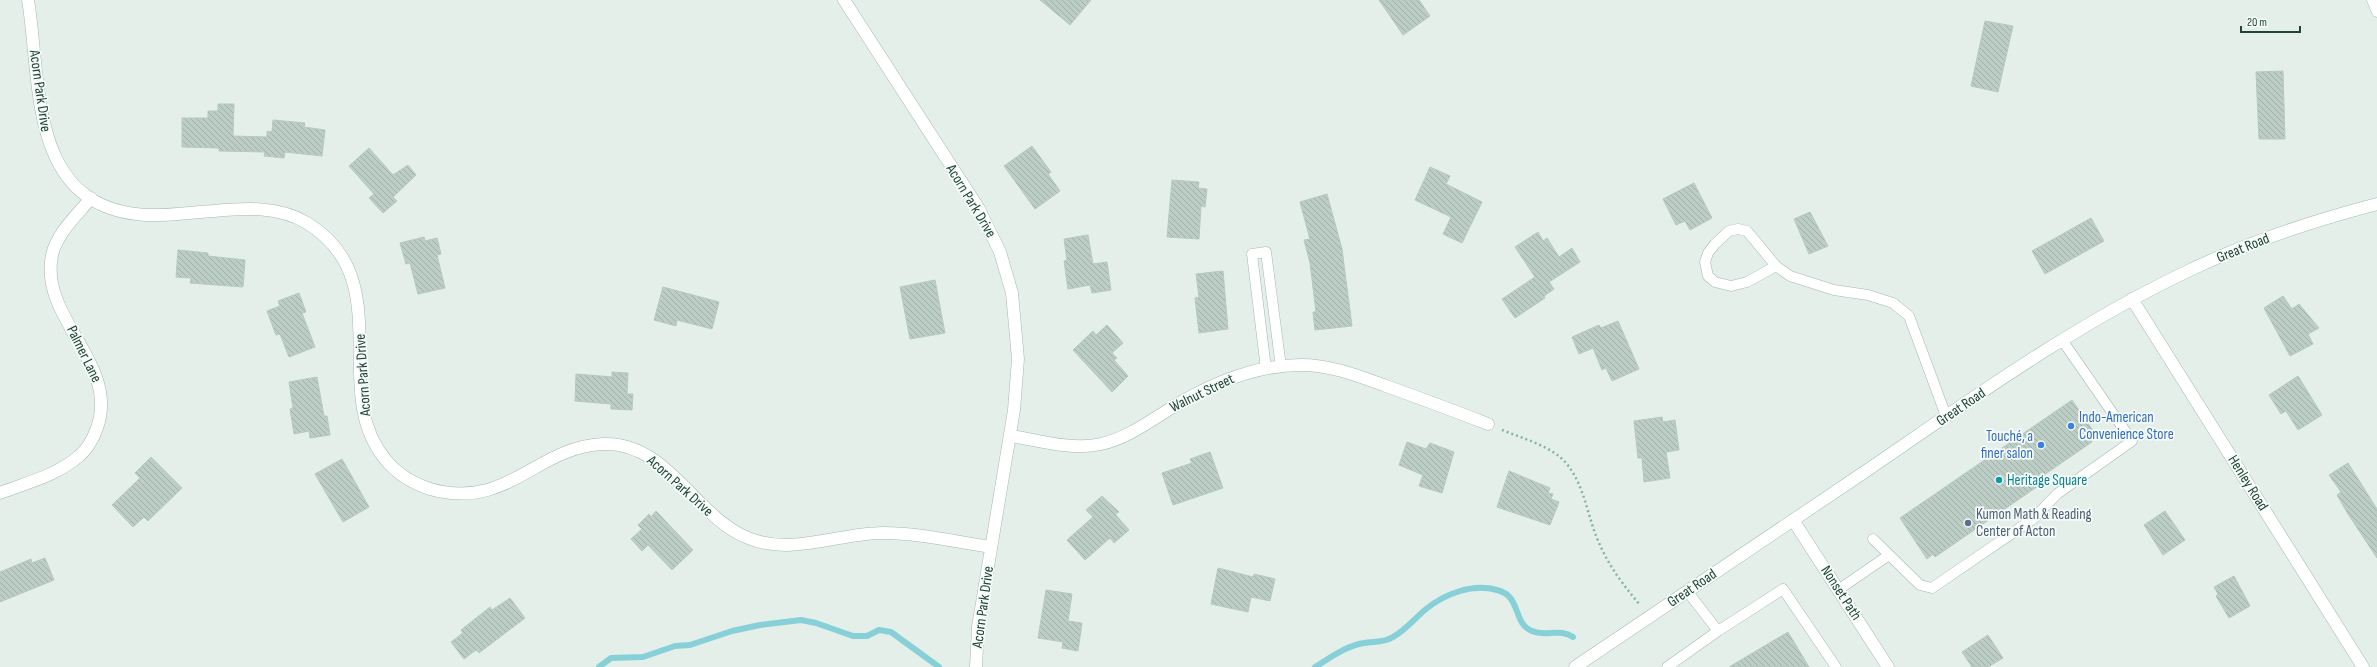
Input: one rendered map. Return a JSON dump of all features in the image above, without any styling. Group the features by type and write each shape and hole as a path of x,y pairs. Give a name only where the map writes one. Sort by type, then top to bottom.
{"street":[{"name":"Acorn Park Drive","path":"28,0 42,118 46,138 54,156 65,173 91,198 107,206 145,215 243,208 276,211 303,221 324,236 336,248 353,278 358,295 361,394 368,434 388,463 402,476 420,486 460,494 478,493 519,478 564,452 585,446 606,444 625,446 646,455 660,465 715,518 730,529 764,544 782,546 855,535 884,533 991,547"},
{"name":"Acorn Park Drive","path":"844,0 979,209 1000,252 1012,293 1018,336 1017,383 1011,436 978,627 976,667"},
{"name":"Palmer Lane","path":"0,494 70,463 80,456 92,441 98,424 101,406 101,388 94,370 53,291 50,273 52,254 60,236 91,198"},
{"name":"Great Road","path":"1575,667 1946,416 2062,340 2132,300 2189,271 2253,244 2322,219 2377,204"},
{"name":"Henley Road","path":"2132,300 2363,667"},
{"name":"Walnut Street","path":"1011,436 1083,446 1100,445 1131,432 1184,400 1226,379 1266,369 1301,365 1338,370 1438,404 1488,424"},
{"name":"Nonset Path","path":"1793,520 1888,667"}],"lane":[{"path":"2372,0 2377,12"},
{"path":"1776,266 1748,282 1731,286 1715,282 1708,276 1705,262 1708,252 1715,244 1729,231 1738,229 1747,232 1776,266 1790,276 1805,282 1883,299 1905,312 1909,316 1946,416"},
{"path":"1266,369 1252,254 1266,252 1281,367"},
{"path":"1874,539 1920,585 1926,588 1938,585 2033,520 2057,494 2132,441 2062,340"},
{"path":"1838,590 1889,555"},
{"path":"1667,667 1718,631 1783,589 1836,667"},
{"path":"1687,591 1718,631"}],"path":[{"path":"1488,424 1540,445 1566,463 1582,489 1599,544 1618,579 1650,617"}],"building":[{"path":"1040,0 1091,0 1070,25"},
{"path":"1379,0 1419,0 1430,16 1403,35"},
{"path":"1985,21 2013,26 1998,92 1971,86"},
{"path":"2283,71 2285,139 2259,139 2256,72"},
{"path":"218,104 234,104 233,136 267,137 267,131 272,132 273,120 305,123 304,127 325,130 322,156 285,152 284,158 264,156 265,152 219,151 219,148 182,147 182,118 208,118 208,111 218,111"},
{"path":"1032,146 1051,172 1048,174 1060,191 1035,209 1004,166"},
{"path":"369,148 393,175 408,165 416,175 393,197 397,201 383,213 369,198 374,194 349,166"},
{"path":"1430,167 1450,176 1446,184 1482,202 1462,243 1443,234 1451,217 1415,200"},
{"path":"1172,180 1199,182 1198,188 1207,189 1205,207 1201,206 1199,239 1167,237"},
{"path":"1694,183 1712,218 1690,230 1685,221 1676,225 1663,199"},
{"path":"1327,194 1342,249 1352,326 1315,330 1313,312 1316,312 1310,263 1304,240 1310,239 1300,202"},
{"path":"1810,212 1828,246 1809,254 1794,219"},
{"path":"2091,218 2104,241 2045,274 2032,251"},
{"path":"1538,232 1543,241 1547,238 1559,257 1572,248 1580,262 1549,282 1554,289 1544,296 1545,298 1515,318 1502,299 1535,277 1515,247"},
{"path":"1088,235 1093,264 1107,262 1111,290 1092,293 1090,285 1068,289 1064,261 1067,260 1064,239"},
{"path":"424,237 425,241 437,238 441,254 437,255 445,288 418,294 410,263 406,264 400,243"},
{"path":"178,250 208,253 208,256 245,260 243,287 190,283 191,278 176,277"},
{"path":"1223,271 1228,329 1199,333 1195,298 1199,297 1196,274"},
{"path":"935,280 945,333 910,339 900,287"},
{"path":"663,287 719,302 712,329 677,320 676,326 654,320"},
{"path":"299,293 306,312 302,313 315,347 289,357 280,334 276,335 267,311 280,306 278,301"},
{"path":"2283,296 2292,309 2299,304 2319,328 2308,334 2313,344 2290,356 2264,308"},
{"path":"1618,321 1639,369 1612,381 1606,368 1602,370 1593,348 1579,354 1572,337 1599,325 1601,328"},
{"path":"1107,325 1123,343 1112,353 1117,358 1114,360 1128,376 1112,392 1073,350 1093,331 1096,335"},
{"path":"612,372 628,373 627,394 633,394 632,410 611,409 611,404 575,401 576,374 612,377"},
{"path":"2298,376 2322,415 2298,430 2286,411 2281,414 2269,395"},
{"path":"317,377 324,416 327,416 330,435 310,438 309,431 294,434 290,409 293,408 289,382"},
{"name":"Heritage Square","path":"2072,400 2096,435 2090,439 2092,442 2041,477 2044,482 1935,557 1933,554 1927,559 1900,518"},
{"path":"1662,417 1663,422 1675,420 1679,450 1666,452 1670,478 1644,482 1642,458 1638,458 1634,421"},
{"path":"1407,442 1426,449 1430,443 1454,452 1442,493 1419,486 1423,475 1399,465"},
{"path":"1210,452 1223,488 1173,505 1162,473 1192,463 1190,459"},
{"path":"151,457 182,488 148,521 144,517 133,527 112,505 140,478 135,473"},
{"path":"342,459 369,507 343,522 315,474"},
{"path":"2348,463 2377,509 2377,558 2337,495 2341,492 2329,475"},
{"path":"1509,471 1550,488 1548,493 1553,494 1551,499 1559,502 1550,525 1497,507"},
{"path":"1102,496 1119,512 1115,514 1129,530 1114,543 1110,538 1085,560 1067,540 1093,517 1086,510"},
{"path":"656,511 693,550 672,570 648,545 642,551 631,539 642,529 638,525 649,514 651,517"},
{"path":"2165,511 2185,540 2163,555 2144,525"},
{"path":"45,558 54,580 0,602 0,572 31,559 32,563"},
{"path":"1218,568 1253,577 1254,574 1275,579 1270,601 1251,597 1248,612 1211,604"},
{"path":"2234,576 2250,606 2229,618 2216,596 2218,594 2214,587"},
{"path":"1046,590 1072,594 1068,621 1082,623 1078,651 1062,648 1063,642 1038,638"},
{"path":"510,598 525,618 479,653 476,650 464,659 451,642 463,633 461,630 490,607 492,610"},
{"path":"1788,632 1809,667 1729,667"},
{"path":"1988,635 2003,658 1988,667 1972,667 1962,652"}],"waterway":[{"path":"1315,667 1350,647 1390,639 1402,631 1433,604 1459,591 1469,589 1488,588 1505,593 1514,604 1522,622 1532,631 1537,633 1563,633 1573,637"},
{"path":"599,667 611,658 643,657 675,646 690,645 732,631 760,625 801,620 816,623 853,636 867,636 879,630 891,632 939,667"}],"place":[{"name":"Indo-American Convenience Store","path":"2071,426"},
{"name":"Touché, a finer salon","path":"2041,445"},
{"name":"Heritage Square","path":"1999,480"},
{"name":"Kumon Math & Reading Center of Acton","path":"1968,523"}]}
